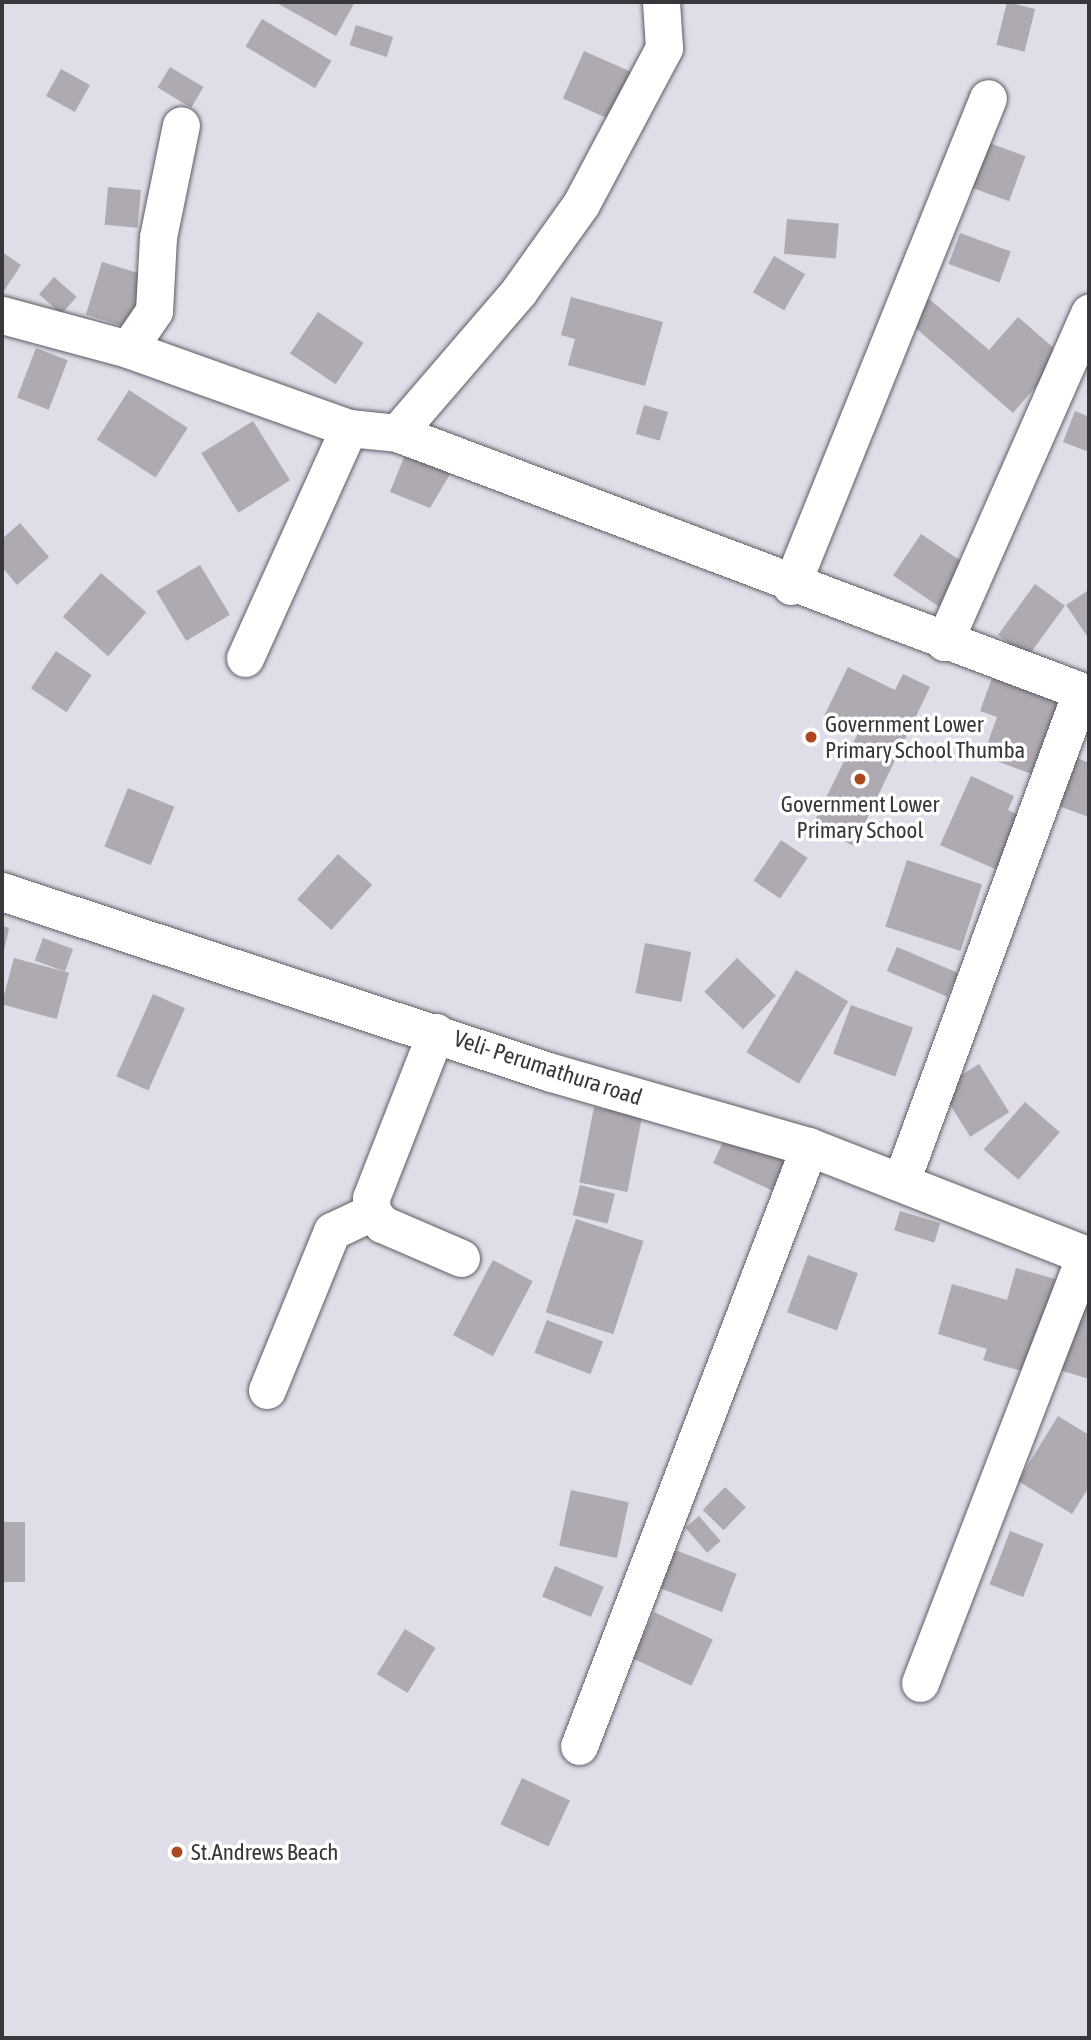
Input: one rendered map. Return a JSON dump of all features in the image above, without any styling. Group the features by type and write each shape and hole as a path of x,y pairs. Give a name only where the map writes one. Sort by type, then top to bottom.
{"main road":[{"name":"Veli- Perumathura road","path":"2,892 436,1032 809,1147 902,1179 1087,1257"}],"street":[{"path":"397,433 519,291 581,204 664,48 661,2"},
{"path":"791,586 988,98"},
{"path":"128,349 154,311 158,237 181,125"},
{"path":"944,642 1089,313"},
{"path":"2,315 128,349 349,428 397,433 791,586 1085,693 902,1179"},
{"path":"245,658 349,428"},
{"path":"436,1032 372,1199 372,1212 382,1224 461,1258"},
{"path":"579,1746 809,1147"},
{"path":"267,1390 332,1231 372,1212"},
{"path":"920,1683 1087,1257"}],"building":[{"path":"275,2 355,2 336,36"},
{"path":"1007,2 1035,9 1024,52 996,45"},
{"path":"262,19 331,61 315,88 246,46"},
{"path":"356,25 393,37 387,57 350,45"},
{"path":"584,51 634,73 613,121 563,99"},
{"path":"170,67 203,87 191,108 158,88"},
{"path":"61,69 90,85 75,112 46,96"},
{"path":"970,136 1025,156 1009,201 954,181"},
{"path":"108,187 141,190 138,228 105,225"},
{"path":"787,219 839,224 836,258 784,254"},
{"path":"960,233 1011,251 999,282 949,264"},
{"path":"2,252 21,265 2,294"},
{"path":"774,256 805,274 784,310 753,292"},
{"path":"102,262 149,276 133,329 86,315"},
{"path":"54,277 77,297 62,314 39,294"},
{"path":"921,292 989,350 1018,317 1063,356 1013,413 901,315"},
{"path":"571,297 663,322 645,386 568,365 575,339 561,335"},
{"path":"318,312 364,343 336,384 290,353"},
{"path":"36,348 68,360 49,410 17,397"},
{"path":"129,390 188,428 156,478 97,439"},
{"path":"644,405 668,412 660,441 636,434"},
{"path":"1075,411 1089,417 1089,452 1063,442"},
{"path":"253,421 290,480 238,513 201,453"},
{"path":"409,445 456,464 430,508 390,492"},
{"path":"20,523 49,557 17,585 2,567 2,539"},
{"path":"921,534 969,566 941,608 893,575"},
{"path":"200,565 230,615 186,641 156,591"},
{"path":"101,573 146,612 108,656 63,617"},
{"path":"1035,584 1065,606 1028,657 998,635"},
{"path":"1089,590 1089,639 1066,605"},
{"path":"56,651 92,675 66,712 31,688"},
{"name":"Government Lower Primary School","path":"848,667 895,690 903,674 930,687 854,846 812,826 858,733 824,716"},
{"path":"992,678 1066,705 1040,777 983,756 997,717 980,711"},
{"path":"1075,757 1089,763 1089,817 1056,805"},
{"path":"971,776 1014,796 1008,810 1025,818 1000,871 940,845"},
{"path":"128,788 174,807 151,865 104,846"},
{"path":"781,840 808,858 780,899 754,881"},
{"path":"338,854 372,885 331,930 297,899"},
{"path":"907,860 982,884 961,951 885,927"},
{"path":"2,926 9,928 3,955 2,955"},
{"path":"43,938 73,949 65,971 35,961"},
{"path":"645,943 691,952 681,1002 635,993"},
{"path":"897,947 958,973 948,997 887,971"},
{"path":"14,958 69,973 57,1019 2,1004"},
{"path":"737,958 776,996 743,1029 704,992"},
{"path":"796,970 848,1001 799,1084 747,1052"},
{"path":"153,994 185,1008 148,1090 116,1076"},
{"path":"851,1005 913,1028 895,1076 833,1054"},
{"path":"979,1064 1009,1112 970,1137 940,1088"},
{"path":"1025,1102 1060,1132 1018,1180 984,1150"},
{"path":"594,1107 642,1116 627,1192 579,1183"},
{"path":"727,1133 786,1160 772,1190 713,1163"},
{"path":"580,1185 615,1194 607,1224 573,1215"},
{"path":"900,1211 940,1223 934,1242 894,1230"},
{"path":"576,1219 644,1241 613,1334 546,1312"},
{"path":"808,1255 858,1273 837,1330 787,1312"},
{"path":"493,1260 533,1281 493,1356 453,1335"},
{"path":"1016,1268 1070,1283 1043,1377 983,1360 987,1349 938,1334 952,1284 1007,1300"},
{"path":"1089,1285 1089,1379 1056,1369"},
{"path":"547,1320 603,1342 590,1374 534,1353"},
{"path":"1058,1416 1089,1435 1089,1487 1072,1514 1018,1481"},
{"path":"725,1487 746,1507 724,1530 703,1510"},
{"path":"571,1490 629,1502 617,1558 559,1546"},
{"path":"699,1516 721,1541 707,1553 685,1528"},
{"path":"2,1522 25,1522 25,1582 2,1582"},
{"path":"1010,1531 1044,1544 1023,1597 990,1584"},
{"path":"675,1550 737,1574 722,1612 660,1588"},
{"path":"555,1566 604,1587 591,1617 542,1596"},
{"path":"654,1612 713,1639 691,1686 632,1658"},
{"path":"405,1629 436,1648 407,1693 377,1674"},
{"path":"522,1778 570,1800 548,1847 500,1824"}],"place":[{"name":"Government Lower Primary School Thumba","path":"811,737"},
{"name":"Government Lower Primary School","path":"860,779"},
{"name":"St.Andrews Beach","path":"177,1852"}]}
